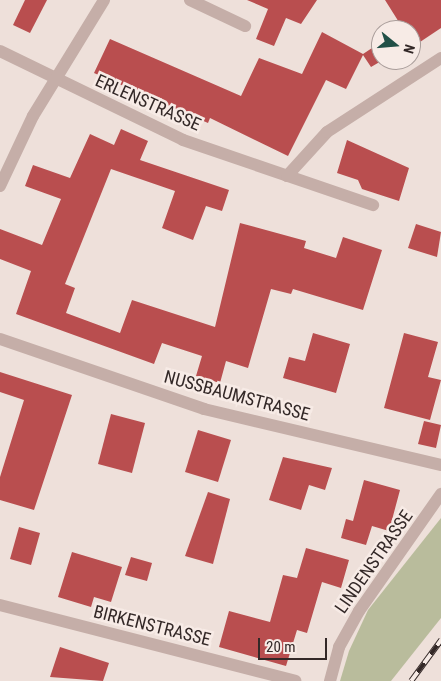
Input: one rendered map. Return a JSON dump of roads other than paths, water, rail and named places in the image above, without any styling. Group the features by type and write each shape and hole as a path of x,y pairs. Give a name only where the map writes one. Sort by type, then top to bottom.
{"street":[{"path":"0,186 54,79 104,0"},
{"path":"190,0 246,26"},
{"name":"ERLENSTRASSE","path":"0,51 54,79 183,140 373,205"},
{"path":"287,176 327,132 441,58"},
{"name":"NUSSBAUMSTRASSE","path":"0,339 204,409 441,465"},
{"name":"LINDENSTRASSE","path":"330,681 339,647 359,611 441,494"},
{"name":"BIRKENSTRASSE","path":"0,605 295,681"}],"railway":[{"path":"411,681 441,640"}]}
